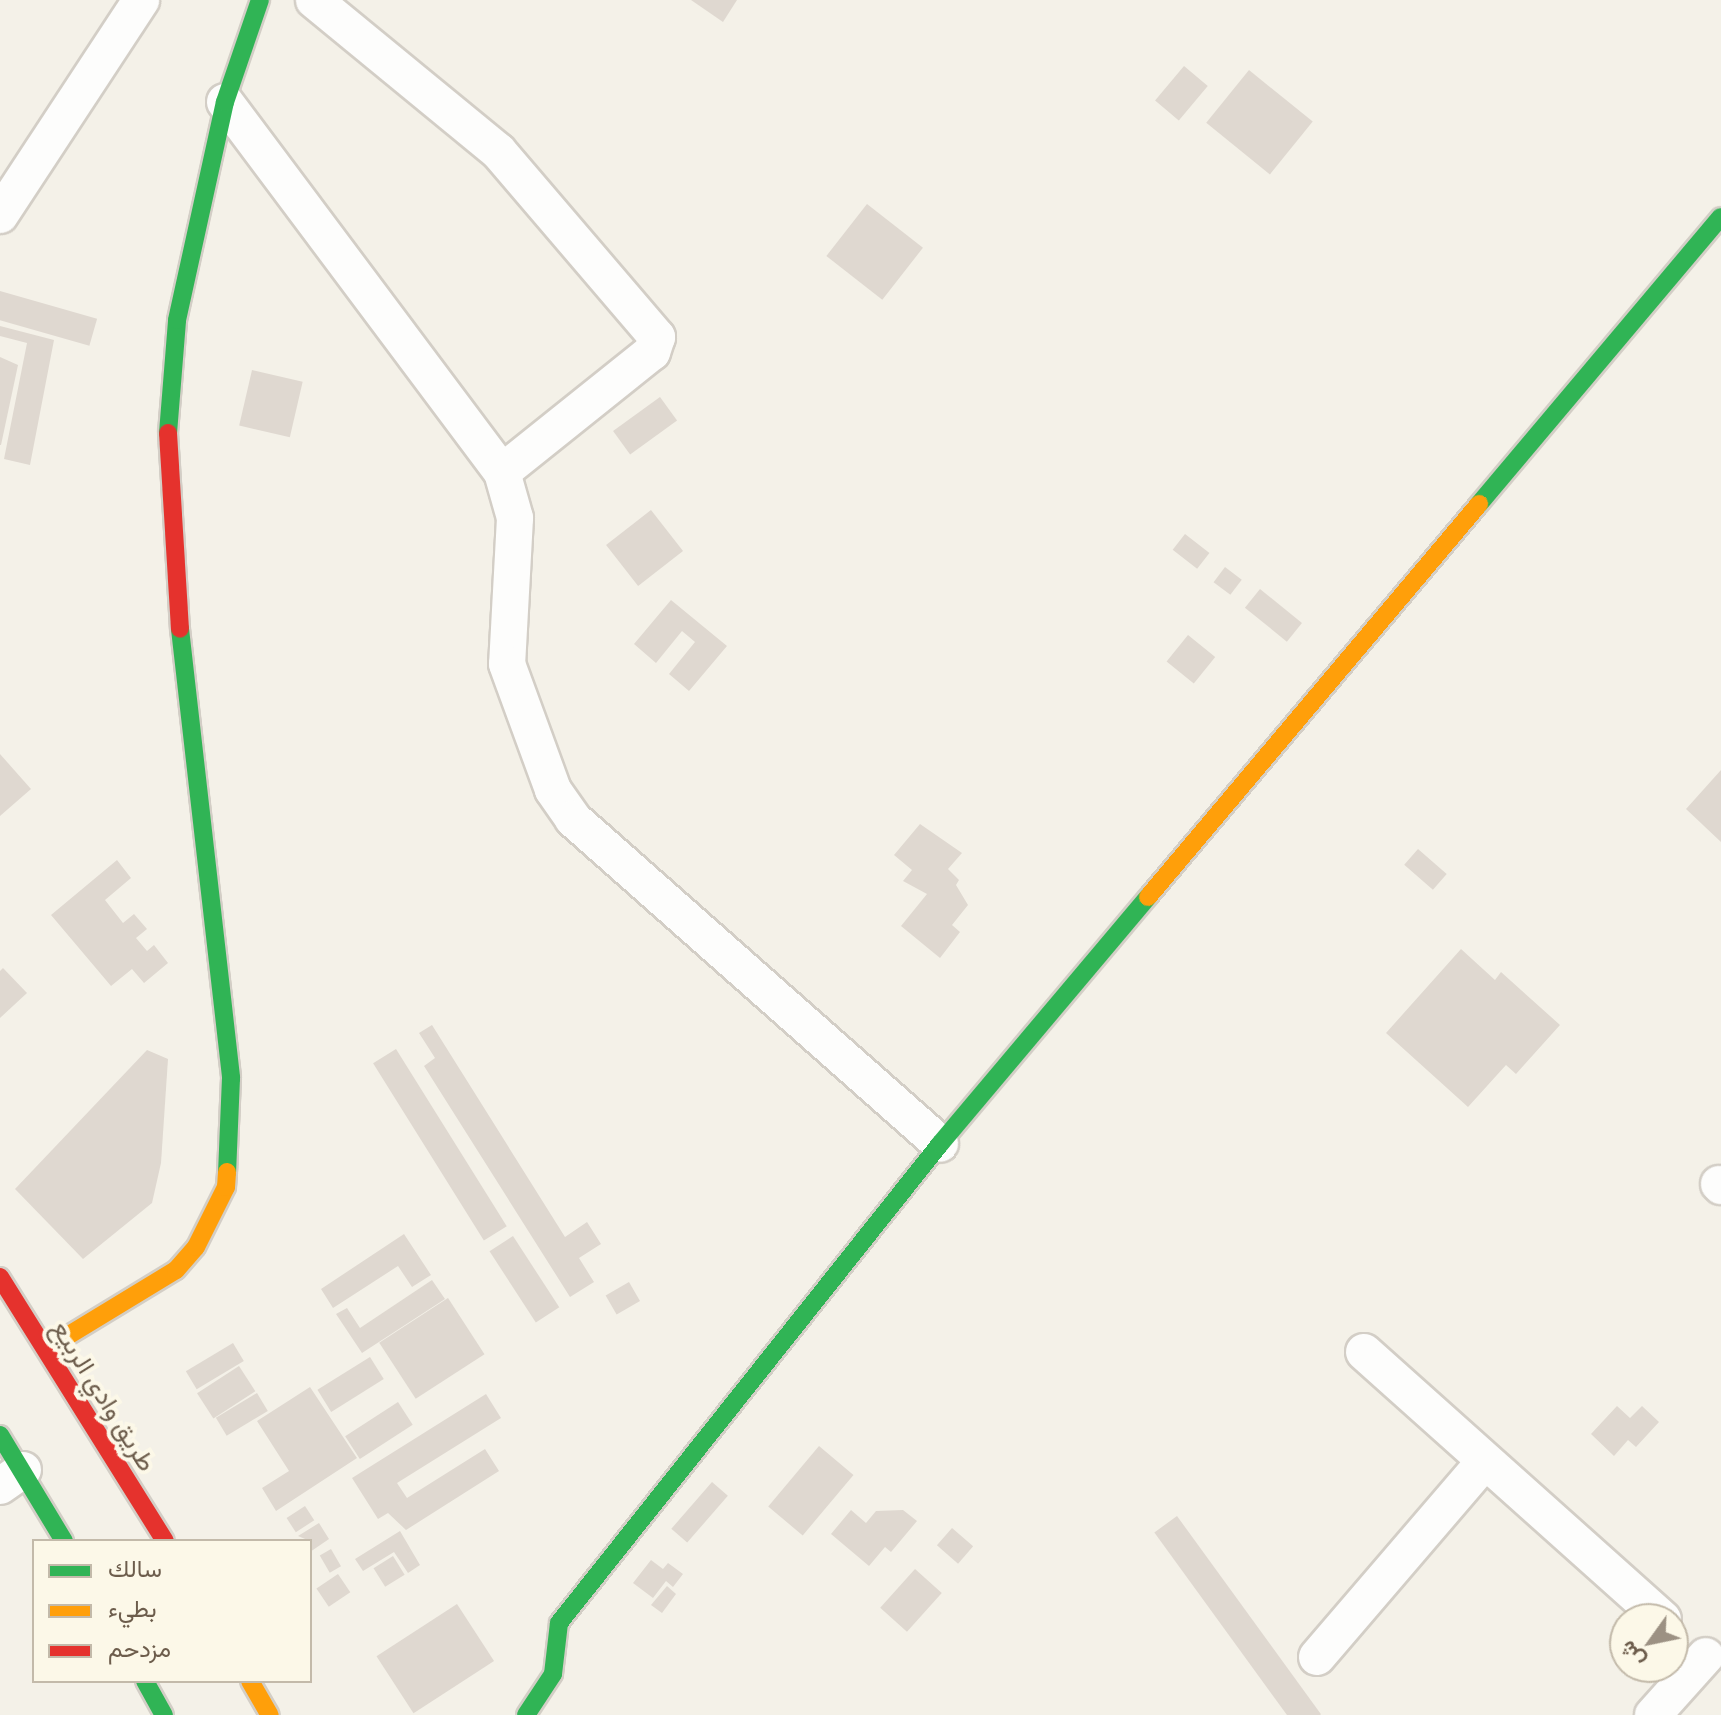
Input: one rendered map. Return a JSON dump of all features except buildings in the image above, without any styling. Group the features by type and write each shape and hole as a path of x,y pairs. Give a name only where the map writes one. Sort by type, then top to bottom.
{"main road":[{"path":"46,1349 176,1270 196,1247 226,1187 231,1078 173,563 167,411 177,320 225,102 260,0"},
{"path":"526,1715 553,1674 559,1623 940,1144 1721,217"},
{"name":"طريق وادي الربيع","path":"0,1277 164,1539"},
{"path":"0,1435 12,1478 62,1539"},
{"path":"146,1683 164,1715"},
{"path":"251,1683 270,1715"}],"street":[{"path":"0,215 141,0"},
{"path":"314,0 498,151 657,337 652,352 502,472"},
{"path":"225,102 502,472 515,518 507,664 560,800 573,819 940,1144"},
{"path":"1364,1352 1483,1463 1645,1603"},
{"path":"1317,1657 1483,1463"},
{"path":"1653,1715 1713,1663 1689,1642"}],"traffic: fast":[{"path":"168,433 177,320 225,102 260,0"},
{"path":"1479,504 1721,217"},
{"path":"180,629 231,1078 227,1172"},
{"path":"526,1715 553,1674 559,1623 940,1144 1148,897"},
{"path":"0,1435 63,1539"},
{"path":"146,1683 164,1715"}],"traffic: slow":[{"path":"1148,897 1479,504"},
{"path":"46,1349 176,1270 196,1247 226,1187 227,1172"},
{"path":"251,1683 270,1715"}],"traffic: jam":[{"path":"168,433 180,629"},
{"path":"0,1277 164,1539"}]}
